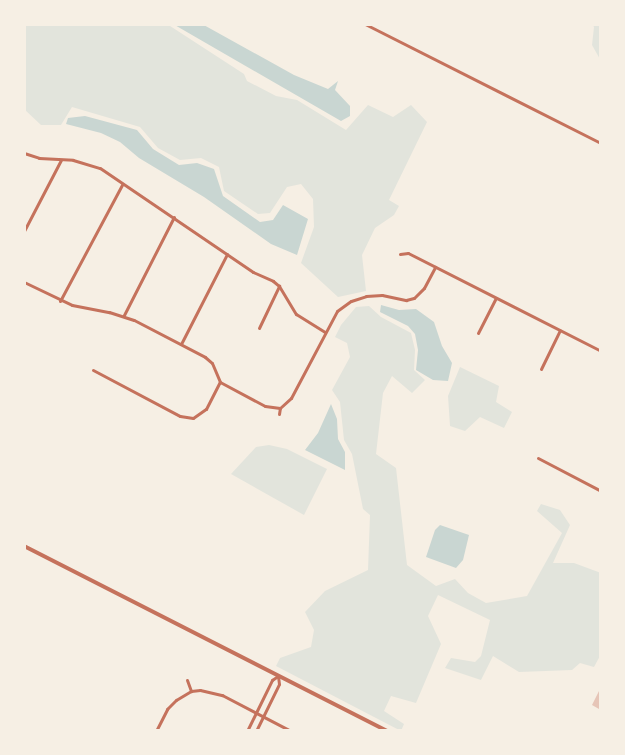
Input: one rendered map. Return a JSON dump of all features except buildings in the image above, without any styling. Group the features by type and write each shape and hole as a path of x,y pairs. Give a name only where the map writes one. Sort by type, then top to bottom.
{"street":[{"path":"365,24 601,143"},
{"path":"24,153 100,168 122,185 279,286 296,314 325,332"},
{"path":"24,231 61,160"},
{"path":"60,301 122,185"},
{"path":"124,315 174,217"},
{"path":"400,254 408,253 601,351"},
{"path":"181,344 227,254"},
{"path":"279,414 280,408 291,398 338,311 351,301 374,296 406,300 414,298 424,288 435,267"},
{"path":"24,282 60,301 91,310 124,315 181,344 212,363 220,382 265,406 280,408"},
{"path":"259,328 279,286"},
{"path":"478,333 496,298"},
{"path":"541,369 560,330"},
{"path":"93,370 180,416 193,418 206,409 220,382"},
{"path":"193,418 194,424"},
{"path":"538,458 601,491"},
{"path":"24,546 387,731"},
{"path":"247,731 272,680 278,676"},
{"path":"256,731 279,684 278,676"},
{"path":"187,680 191,691"},
{"path":"156,731 167,709 176,700 191,691 210,691 291,731"}],"shaded area":[{"path":"24,24 167,24 244,74 247,81 276,96 297,100 346,130 368,105 393,117 411,105 427,122 389,200 399,206 394,215 375,228 362,255 366,291 338,297 301,263 314,227 313,199 301,184 287,187 270,213 258,214 224,191 219,167 201,158 180,160 158,148 140,127 72,107 61,125 41,125 24,109"},
{"path":"173,24 202,24 294,75 328,89 338,81 335,90 350,106 350,116 341,121"},
{"path":"592,24 601,24 601,61 592,45 594,27"},
{"path":"85,116 137,130 153,149 179,165 197,163 214,169 223,196 260,222 273,220 283,205 308,219 297,255 271,244 204,197 139,158 120,142 101,133 66,124 68,118"},
{"path":"381,305 399,310 416,309 434,322 442,346 452,363 448,381 433,380 416,370 418,350 415,334 408,326 380,312"},
{"path":"369,306 381,317 411,333 415,350 414,370 425,380 412,393 392,376 383,393 376,454 396,468 407,565 436,586 455,579 468,593 486,603 527,596 562,533 537,511 541,504 560,510 570,525 553,563 574,563 601,573 601,654 594,667 580,663 572,670 519,672 493,656 481,680 445,668 451,658 475,662 481,656 490,620 438,595 428,616 441,644 416,703 391,696 384,711 404,724 401,731 276,666 280,658 311,647 314,630 305,612 325,591 368,570 370,515 363,509 352,454 344,440 340,402 332,390 350,357 347,343 335,337 341,325 356,307"},
{"path":"460,367 499,386 496,402 512,412 504,428 480,417 465,431 450,426 448,396"},
{"path":"331,404 337,419 338,439 345,452 345,470 305,450 318,433"},
{"path":"269,445 287,449 327,469 304,515 231,474 256,447"},
{"path":"440,525 469,535 463,560 456,568 426,557 435,530"}]}
